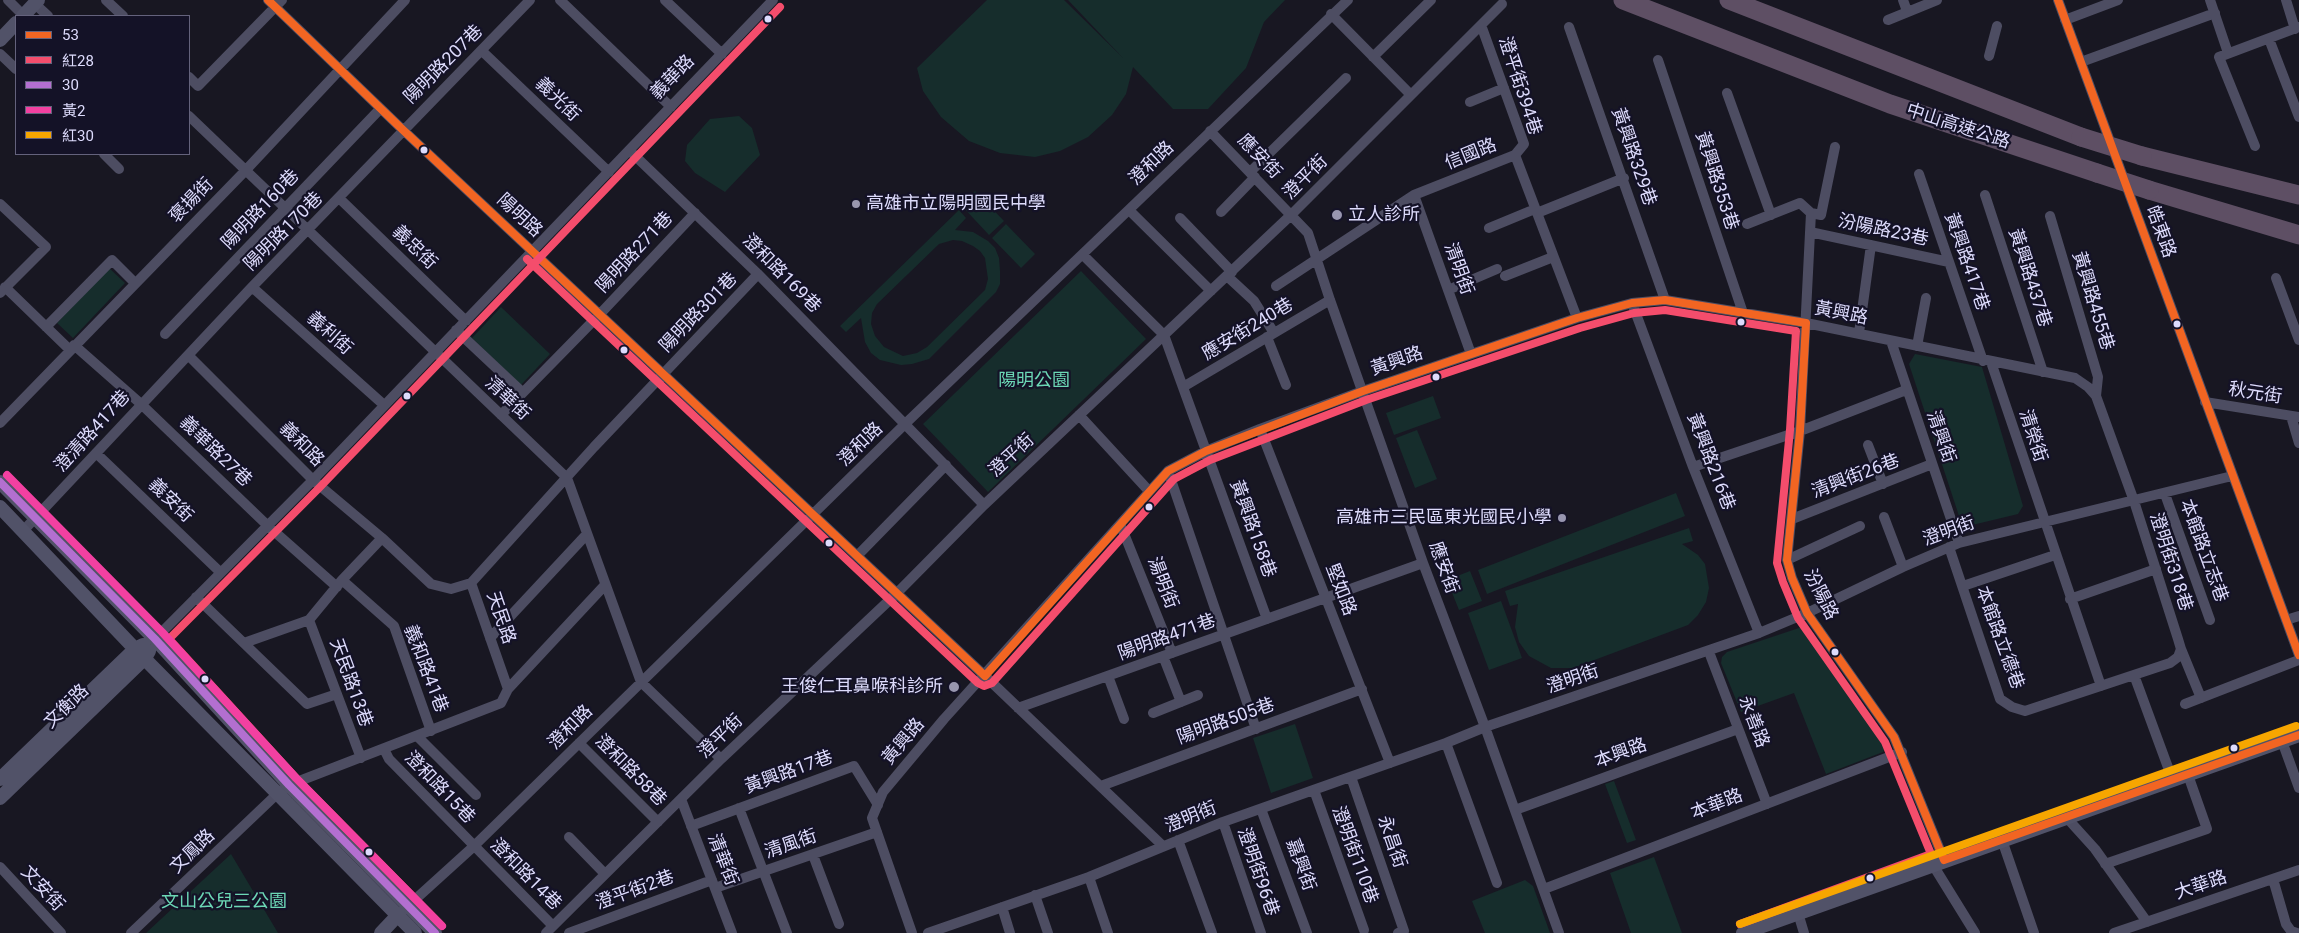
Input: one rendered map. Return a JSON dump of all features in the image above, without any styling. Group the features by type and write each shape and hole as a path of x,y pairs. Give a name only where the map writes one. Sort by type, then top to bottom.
{"highway":[{"name":"中山高速公路","path":"1623,0 1890,104 2149,190 2299,235"},
{"name":"中山高速公路","path":"1729,0 2081,137 2142,156 2299,195"}],"main road":[{"path":"24,15 36,2"},
{"path":"0,40 15,24"},
{"path":"0,482 155,639 289,784 403,911 415,933"},
{"path":"0,507 277,794 403,911 435,933"},
{"name":"義華路","path":"140,653 155,639"},
{"name":"文衡路","path":"0,778 140,653"},
{"name":"文衡路","path":"0,798 140,653"},
{"path":"1742,933 2299,735"},
{"path":"381,933 403,911"}],"street":[{"path":"8,0 19,15"},
{"path":"106,0 122,15"},
{"name":"褒揚街","path":"0,423 245,171 406,0"},
{"name":"陽明路207巷","path":"402,130 482,51 530,0"},
{"path":"560,0 671,107"},
{"path":"665,0 722,54"},
{"name":"義華路","path":"155,639 267,524 313,480 384,404 534,252 774,0"},
{"name":"澄和路","path":"403,911 473,847 905,424 1083,256 1128,210 1331,14 1348,0"},
{"path":"1373,57 1431,0"},
{"path":"1903,0 1907,12"},
{"path":"1888,20 1937,0"},
{"name":"皓東路","path":"2058,0 2299,655"},
{"path":"2065,20 2118,0"},
{"path":"2210,0 2228,53"},
{"path":"2256,146 2219,57 2297,28 2286,0"},
{"path":"36,2 47,15"},
{"path":"190,78 198,86 275,2"},
{"name":"陽明路","path":"275,2 340,70 402,130 897,593 1163,846"},
{"name":"澄平街","path":"550,929 721,759 897,593 984,505 1291,215 1502,4"},
{"path":"2081,62 2214,13"},
{"path":"1331,14 1411,95"},
{"name":"澄平街394巷","path":"1481,25 1524,144 1515,155"},
{"path":"1989,56 1997,26"},
{"name":"黃興路329巷","path":"1569,27 1624,178 1665,300"},
{"path":"2268,38 2299,117"},
{"name":"義光街","path":"482,51 609,172"},
{"path":"0,54 15,68"},
{"name":"黃興路353巷","path":"1658,60 1743,313"},
{"path":"1221,212 1252,174 1346,78"},
{"path":"1470,102 1504,88"},
{"path":"1727,93 1771,215"},
{"name":"陽明路160巷","path":"165,334 380,109"},
{"name":"清華街","path":"190,117 434,353 567,478 641,682 721,759"},
{"name":"陽明路170巷","path":"189,356 252,287 340,199 402,130"},
{"name":"應安街","path":"1210,131 1308,232 1330,300 1423,563 1485,727 1559,933"},
{"path":"1747,224 1800,203 1810,213 1821,215 1835,147"},
{"name":"澄和路169巷","path":"630,151 758,274 984,505"},
{"path":"105,155 119,169"},
{"name":"信國路","path":"1276,286 1414,195 1515,155 1577,318"},
{"name":"黃興路417巷","path":"1919,174 1949,262 1987,362"},
{"path":"1489,228 1624,178"},
{"name":"清明街","path":"1414,195 1471,354"},
{"name":"黃興路437巷","path":"1985,195 2043,372"},
{"name":"義忠街","path":"340,199 466,321"},
{"path":"0,204 46,247 2,290"},
{"path":"1128,210 1211,291"},
{"name":"陽明路271巷","path":"501,415 600,314 694,213"},
{"name":"汾陽路","path":"1810,213 1800,431 1787,560 1792,578 1807,614 1894,737 1902,752 1938,862 1975,933"},
{"name":"黃興路455巷","path":"2050,216 2098,377 2096,396"},
{"path":"1180,218 1254,301 1271,335 1286,385"},
{"name":"汾陽路23巷","path":"1810,232 1949,262"},
{"path":"1859,334 1871,245"},
{"path":"1083,256 1164,335"},
{"path":"1448,290 1553,257"},
{"path":"46,327 112,260 135,283"},
{"name":"陽明路301巷","path":"663,374 758,274"},
{"path":"2276,278 2299,340"},
{"name":"義利街","path":"252,287 384,404"},
{"name":"義華路27巷","path":"2,290 141,404 267,524 339,584"},
{"path":"1916,346 1926,298"},
{"name":"應安街240巷","path":"1183,388 1330,300"},
{"name":"黃興路","path":"912,933 872,818 883,792 907,762 1121,526 1168,471 1206,450 1363,391 1577,318 1632,303 1665,300 1806,323 1987,362 2075,378 2088,387 2096,396 2134,501"},
{"name":"黃興路216巷","path":"1632,303 1759,633"},
{"path":"456,330 522,392"},
{"name":"黃興路158巷","path":"1164,335 1267,619"},
{"name":"清興街","path":"1891,341 1959,543"},
{"name":"澄清路417巷","path":"23,531 141,404 189,356"},
{"name":"義和路","path":"189,356 313,480 382,538 431,584 451,589 471,583"},
{"name":"清榮街","path":"1987,362 2043,521"},
{"name":"天民路","path":"508,689 471,583 663,374"},
{"path":"1694,467 1800,431 1906,390"},
{"name":"秋元街","path":"2205,402 2295,416"},
{"path":"1079,415 1149,491"},
{"path":"2295,416 2299,442"},
{"name":"堅如路","path":"1260,429 1390,763"},
{"path":"1868,445 1883,484"},
{"name":"義安街","path":"96,453 220,572"},
{"name":"清興街26巷","path":"1792,519 1932,464"},
{"path":"857,556 946,466"},
{"path":"1168,471 1256,728"},
{"name":"澄明街","path":"928,933 1089,877 1223,822 1446,743 1485,727 1709,652 1807,614 1903,567 1959,543 2043,521 2165,494 2232,476"},
{"name":"本館路立志巷","path":"2165,494 2210,620"},
{"name":"澄明街318巷","path":"2134,501 2181,649"},
{"path":"1884,517 1903,567"},
{"path":"2043,521 2100,686"},
{"name":"湯明街","path":"1121,526 1168,655 1181,702"},
{"path":"1787,560 1860,526"},
{"path":"490,638 587,534"},
{"path":"244,643 309,620 339,584 382,538"},
{"name":"本館路立德巷","path":"1949,547 2000,699 2012,707 2025,711 2170,663 2178,657 2181,649"},
{"path":"1963,586 2055,555"},
{"name":"陽明路471巷","path":"1018,708 1423,563"},
{"path":"2070,599 2156,569"},
{"name":"義和路41巷","path":"339,584 394,626 432,731"},
{"path":"277,794 289,784 501,704 508,689 605,585"},
{"path":"196,596 307,704 337,694"},
{"path":"2286,620 2299,616"},
{"name":"天民路13巷","path":"309,620 361,758"},
{"path":"2181,649 2201,698"},
{"name":"永善路","path":"1709,652 1767,804"},
{"path":"2185,704 2299,660"},
{"path":"2134,675 2172,781"},
{"path":"1108,676 1124,719"},
{"name":"陽明路505巷","path":"1101,786 1362,690"},
{"path":"1152,713 1198,695"},
{"name":"本興路","path":"1515,810 1738,729"},
{"path":"417,736 476,795"},
{"path":"2282,741 2299,788"},
{"name":"澄和路58巷","path":"579,743 658,822"},
{"path":"1446,743 1497,883"},
{"name":"澄和路15巷","path":"384,749 389,759 473,847"},
{"name":"本華路","path":"1544,889 1902,752"},
{"name":"黃興路17巷","path":"691,826 854,766 878,806"},
{"path":"2106,864 2207,829 2188,775"},
{"name":"永昌街","path":"1352,777 1400,917 1404,931 1398,933"},
{"name":"澄明街110巷","path":"1314,790 1364,930"},
{"name":"文鳳路","path":"130,933 277,794"},
{"name":"清華街","path":"681,799 732,933"},
{"path":"740,808 787,933"},
{"name":"嘉興街","path":"1261,809 1307,933"},
{"path":"2066,817 2106,864 2147,922"},
{"name":"澄明街96巷","path":"1223,822 1261,933"},
{"name":"清風街","path":"713,884 764,871 877,832"},
{"path":"569,837 605,874"},
{"path":"1178,840 1212,933"},
{"path":"2002,840 2034,933"},
{"name":"澄和路14巷","path":"473,847 550,929"},
{"path":"813,855 839,924"},
{"name":"文安街","path":"0,867 61,933"},
{"name":"大華路","path":"2114,933 2299,870"},
{"path":"1089,877 1108,933"},
{"path":"2272,879 2286,924 2291,931 2297,933"},
{"name":"澄平街2巷","path":"569,933 713,884"},
{"path":"1035,896 1048,933"},
{"path":"1002,907 1010,933"},
{"path":"1798,913 1804,933"}],"green space":[{"path":"987,0 1064,0 1123,58 1068,0 1285,0 1264,22 1246,68 1208,109 1173,109 1133,67 1126,94 1112,115 1088,137 1060,151 1035,157 1000,153 969,141 941,117 923,91 917,68"},
{"path":"739,116 752,128 760,155 725,192 695,173 685,161 687,145 710,119"},
{"path":"975,191 1004,221 989,235 961,205"},
{"path":"959,210 966,218 955,230 973,232 988,241 995,248 999,258 1000,271 1000,284 996,292 929,359 901,365 880,360 871,353 865,342 861,318 846,332 840,326","holes":["953,240 962,241 980,251 985,258 988,279 985,290 927,347 917,353 903,356 884,347 875,336 871,324 872,313 877,304 939,244"]},
{"path":"1006,224 1035,254 1021,268 992,238"},
{"path":"109,268 125,283 73,338 57,323"},
{"name":"陽明公園","path":"1081,271 1146,339 988,492 923,424"},
{"path":"501,307 550,354 521,385 472,338"},
{"path":"1915,354 1982,367 2023,506 2018,514 1968,526 1961,522 1909,364"},
{"path":"1433,396 1441,418 1394,435 1386,413"},
{"path":"1417,430 1437,479 1415,488 1396,438"},
{"path":"1676,493 1685,516 1487,594 1478,570"},
{"path":"1689,528 1693,541 1682,544 1698,555 1705,564 1709,588 1706,602 1698,615 1688,625 1573,668 1551,668 1529,656 1519,642 1515,627 1518,604 1510,606 1505,591"},
{"path":"1470,571 1482,601 1459,610 1447,580"},
{"path":"1501,601 1522,658 1489,670 1468,613"},
{"path":"1802,627 1809,630 1883,734 1887,743 1883,752 1826,774 1794,693 1741,712 1721,663 1722,657 1727,652"},
{"path":"1295,724 1313,778 1271,793 1253,738"},
{"path":"1614,781 1636,840 1627,843 1605,784"},
{"name":"文山公兒三公園","path":"231,854 278,933 146,933"},
{"path":"1654,857 1682,933 1631,933 1610,873"},
{"path":"1525,880 1533,886 1550,933 1485,933 1472,901"}],"transit line":[{"name":"53","path":"268,0 403,130 985,676"},
{"name":"53","path":"2058,0 2299,655"},
{"name":"紅28","path":"442,926 296,778 169,639 320,487 780,7"},
{"name":"紅28","path":"527,259 978,683 984,686 992,683 1174,479 1210,460 1366,400 1580,328 1634,313 1665,310 1796,331 1790,430 1777,563 1798,618 1885,742 1931,854 1740,924"},
{"name":"53","path":"985,676 1168,471 1206,451 1363,391 1577,318 1632,303 1665,300 1806,323"},
{"name":"53","path":"1806,323 1800,431 1787,560 1792,578 1807,613 1894,737 1944,860"},
{"name":"黃2","path":"7,475 162,632 296,778 442,926"},
{"name":"30","path":"0,482 155,639 289,785 435,933"},
{"name":"紅30","path":"1740,924 2296,726"},
{"name":"53","path":"1944,860 2299,735"}],"place":[{"name":"高雄市立陽明國民中學","path":"856,204"},
{"name":"立人診所","path":"1337,215"},
{"name":"高雄市三民區東光國民小學","path":"1562,518"},
{"name":"王俊仁耳鼻喉科診所","path":"954,687"}]}
